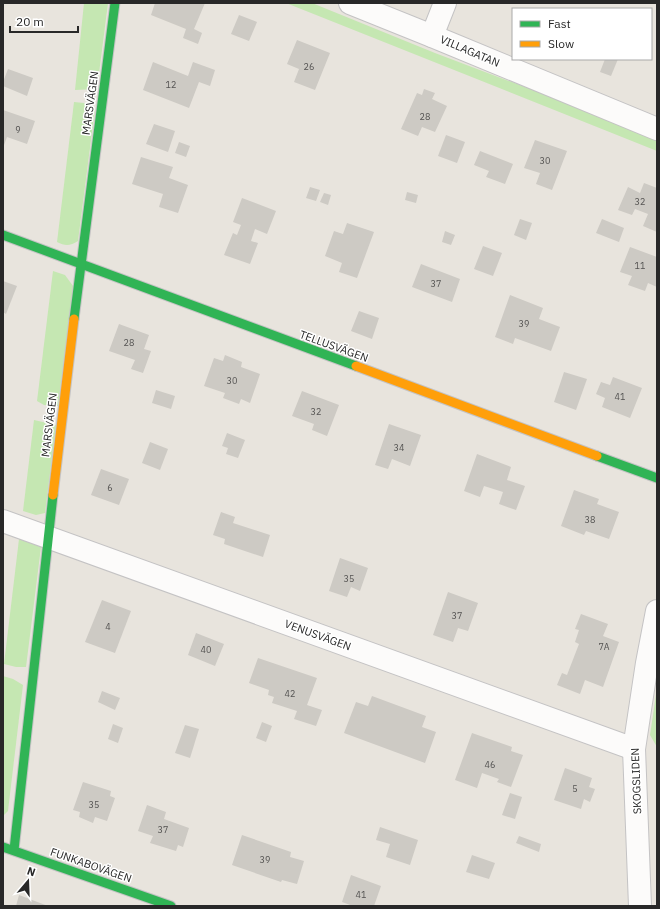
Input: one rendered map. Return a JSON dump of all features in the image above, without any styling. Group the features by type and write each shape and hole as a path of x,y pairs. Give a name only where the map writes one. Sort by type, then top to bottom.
{"street":[{"name":"MARSVÄGEN","path":"14,850 48,537 80,264 115,3"},
{"name":"VILLAGATAN","path":"350,3 657,129"},
{"path":"432,36 445,3"},
{"name":"TELLUSVÄGEN","path":"3,235 657,478"},
{"name":"VENUSVÄGEN","path":"3,520 634,748"},
{"name":"SKOGSLIDEN","path":"640,906 634,748 647,663 657,611"},
{"name":"FUNKABOVÄGEN","path":"3,847 171,906"}],"green space":[{"path":"84,3 108,3 97,89 75,90"},
{"path":"286,3 312,3 435,53 657,137 657,151"},
{"path":"74,102 84,103 95,109 78,241 70,245 65,245 57,242"},
{"path":"53,271 65,275 73,286 58,406 44,405 37,401"},
{"path":"34,420 56,425 45,513 36,515 23,511"},
{"path":"19,539 41,547 26,667 16,667 4,664"},
{"path":"3,676 13,679 23,685 8,811 3,816"},
{"path":"657,688 657,747 650,735"}],"building":[{"path":"155,3 205,3 194,29 202,33 198,44 183,38 186,29 151,15"},
{"path":"239,15 257,22 249,41 231,34"},
{"path":"297,40 330,53 315,90 294,82 299,69 287,64"},
{"path":"605,60 618,60 611,76 600,72"},
{"path":"153,62 188,76 193,62 215,70 210,86 199,82 189,108 143,90"},
{"path":"8,69 33,78 27,96 3,86"},
{"path":"424,89 435,93 432,99 447,106 435,132 422,127 418,136 401,129 417,93 422,95"},
{"path":"3,110 35,121 27,144 7,137 3,148"},
{"path":"154,124 175,131 168,152 146,144"},
{"path":"446,135 465,142 457,163 438,156"},
{"path":"535,140 567,151 552,190 536,184 540,173 524,168"},
{"path":"179,142 190,146 186,157 175,153"},
{"path":"480,151 513,164 505,184 486,177 489,171 474,165"},
{"path":"141,157 173,167 169,178 188,185 178,213 159,207 163,194 132,184"},
{"path":"644,183 657,188 657,232 643,226 648,214 635,209 632,215 618,210 628,187 640,193"},
{"path":"310,187 320,190 316,201 306,198"},
{"path":"407,192 418,195 416,203 405,200"},
{"path":"324,193 331,195 328,205 320,202"},
{"path":"242,198 276,211 267,234 255,229 251,241 258,243 250,264 224,255 233,233 237,235 241,225 233,222"},
{"path":"520,219 532,223 526,240 514,235"},
{"path":"602,219 624,228 619,242 596,233"},
{"path":"347,223 374,232 357,278 339,272 342,263 325,256 334,231 343,234"},
{"path":"445,231 455,235 451,245 442,242"},
{"path":"483,246 502,253 493,276 474,269"},
{"path":"630,247 657,257 657,287 648,283 645,291 628,285 632,276 620,272"},
{"path":"421,264 460,279 452,302 412,287"},
{"path":"3,281 17,286 6,314 3,312"},
{"path":"510,295 543,308 539,319 560,327 551,351 515,338 513,344 495,337"},
{"path":"359,311 379,318 372,339 351,331"},
{"path":"119,324 149,335 144,349 151,351 143,373 131,369 135,360 109,351"},
{"path":"225,355 242,362 241,367 260,374 250,403 241,399 239,404 223,398 225,393 204,386 214,358 223,361"},
{"path":"564,372 587,379 576,410 554,402"},
{"path":"613,377 642,388 630,418 602,407 605,398 596,394 601,382 610,385"},
{"path":"156,390 175,396 171,409 152,403"},
{"path":"302,391 339,405 327,436 312,430 314,424 292,416"},
{"path":"389,424 421,435 410,466 392,459 388,469 375,465"},
{"path":"227,433 245,440 238,458 226,454 228,448 222,446"},
{"path":"150,442 168,449 160,470 142,463"},
{"path":"477,454 511,467 507,480 525,486 516,510 499,504 503,492 484,486 480,497 464,491"},
{"path":"101,469 129,479 119,505 91,495"},
{"path":"574,490 599,499 597,504 619,512 609,539 586,531 584,535 561,526"},
{"path":"221,512 235,517 233,523 270,535 263,557 224,544 225,539 213,535"},
{"path":"340,558 368,568 360,591 351,587 347,597 329,591"},
{"path":"448,592 478,603 468,631 458,628 453,642 433,635"},
{"path":"102,600 131,611 115,653 85,642"},
{"path":"581,614 608,624 603,636 619,642 603,687 585,680 580,694 557,685 562,673 567,675 579,644 575,642 579,630 575,629"},
{"path":"196,633 224,644 215,666 188,655"},
{"path":"258,658 317,678 307,705 322,710 316,726 294,719 297,711 272,703 274,697 268,695 269,690 249,683"},
{"path":"102,691 120,698 115,710 98,702"},
{"path":"372,696 426,716 422,727 436,732 425,763 344,733 356,702 368,706"},
{"path":"262,722 272,726 266,742 256,738"},
{"path":"113,724 123,728 118,743 108,739"},
{"path":"185,725 199,729 190,758 175,753"},
{"path":"472,733 512,747 511,751 523,755 511,787 497,782 499,779 482,773 477,788 455,780"},
{"path":"565,768 592,778 589,787 595,789 590,802 584,799 581,809 554,800"},
{"path":"83,782 111,791 110,796 115,798 107,821 95,817 93,823 79,817 80,812 73,810"},
{"path":"510,793 522,797 515,819 502,815"},
{"path":"147,805 166,812 164,819 189,828 183,847 178,845 176,851 150,843 153,836 138,831"},
{"path":"380,827 418,840 410,865 386,857 390,844 376,840"},
{"path":"242,835 291,852 290,857 304,861 297,884 282,880 281,882 232,865"},
{"path":"519,836 541,844 539,852 516,843"},
{"path":"472,855 495,863 489,879 466,872"},
{"path":"351,875 381,886 374,906 353,906 342,902"},
{"path":"19,895 48,906 16,906"}],"traffic: fast":[{"path":"74,319 115,3"},
{"path":"3,235 356,366"},
{"path":"597,456 657,478"},
{"path":"14,850 53,495"},
{"path":"3,847 171,906"}],"traffic: slow":[{"path":"53,495 74,319"},
{"path":"356,366 597,456"}]}
